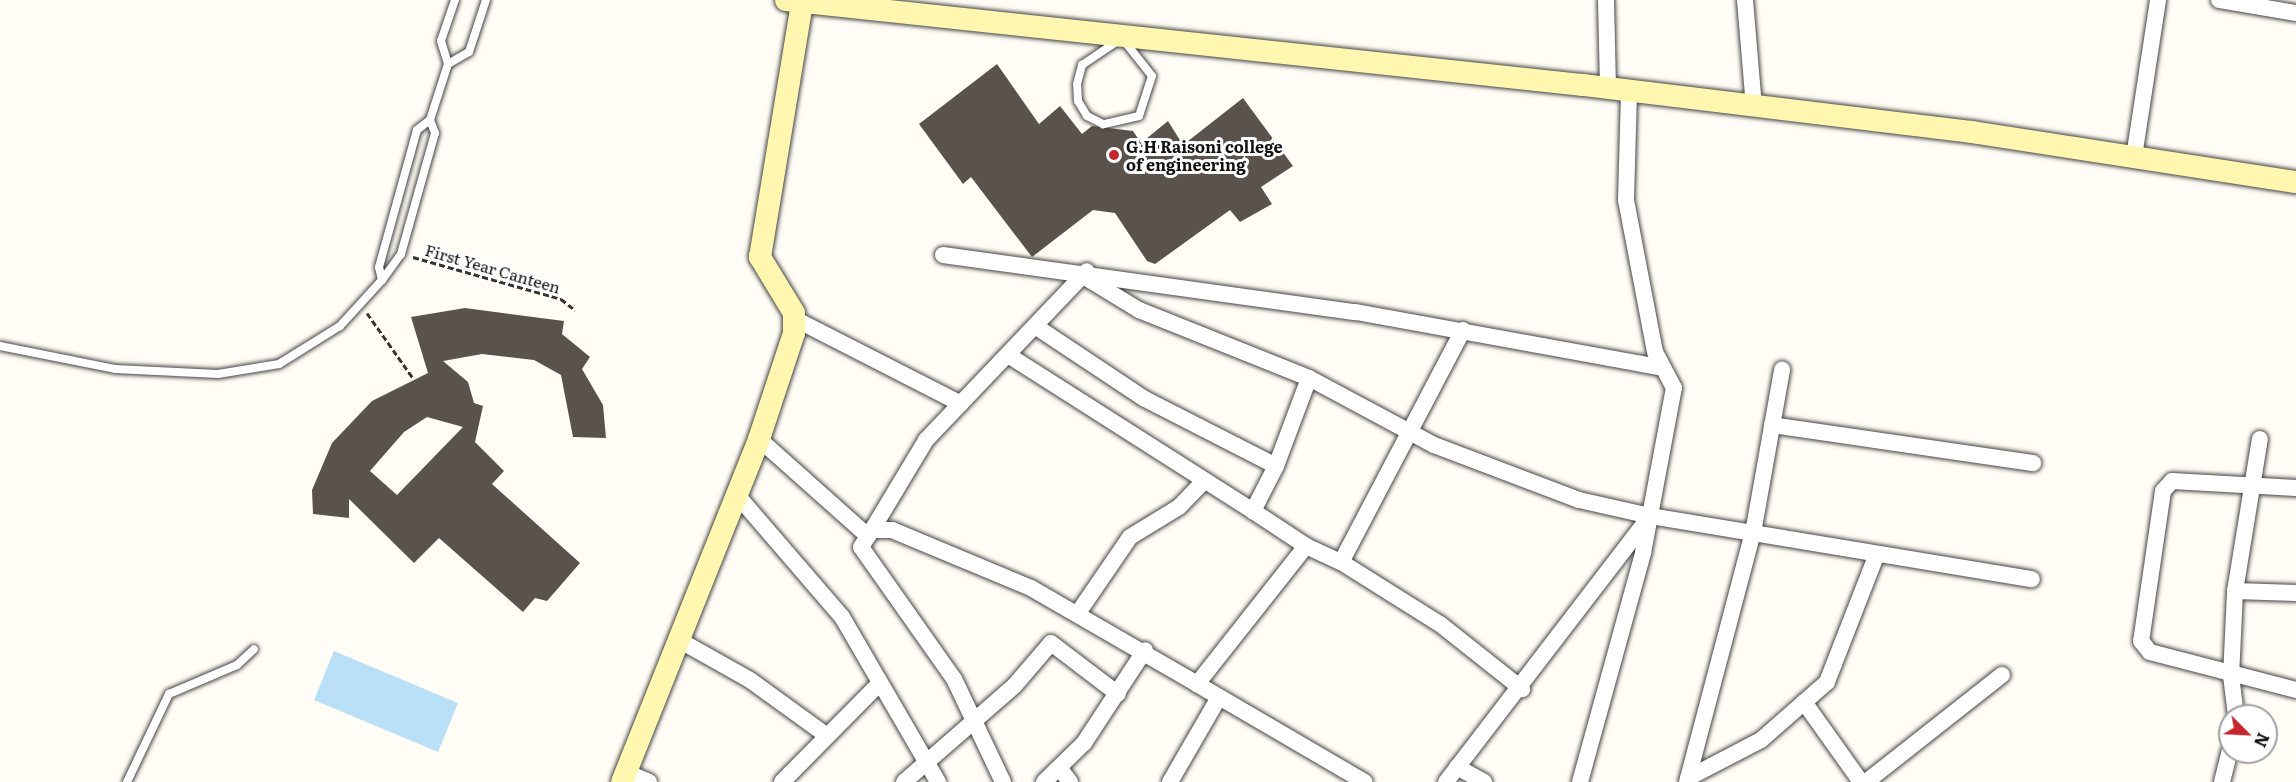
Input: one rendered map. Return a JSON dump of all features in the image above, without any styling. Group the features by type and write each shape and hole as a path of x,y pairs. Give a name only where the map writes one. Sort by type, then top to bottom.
{"street":[{"path":"1580,782 1650,516 1674,388 1655,352 1626,200 1618,91 1606,0"},
{"path":"1745,0 1754,108"},
{"path":"2134,157 2158,0"},
{"path":"2219,0 2296,13"},
{"path":"961,404 795,319 760,257 794,1 1618,91 2134,157 2296,182"},
{"path":"944,255 1463,330 1663,368"},
{"path":"1003,782 971,720 954,679 861,547 926,440 1085,274"},
{"path":"1085,274 1139,310 1309,378 1408,433 1578,500 1650,516 2032,579"},
{"path":"649,782 624,777 759,439 795,319"},
{"path":"1035,326 1145,399 1276,466"},
{"path":"1341,562 1463,330"},
{"path":"1008,355 1306,546 1341,562 1431,618 1522,689"},
{"path":"1688,780 1753,533 1782,370"},
{"path":"1253,511 1276,466 1309,378"},
{"path":"1772,425 2033,463"},
{"path":"759,439 870,533 892,530 1078,613 1145,650 1197,684 1365,782"},
{"path":"2234,704 2231,677 2235,591 2260,439"},
{"path":"2296,488 2182,479 2163,491 2141,641 2150,652 2231,677 2296,690"},
{"path":"1078,613 1130,537 1179,507 1204,480"},
{"path":"737,495 824,594 938,782"},
{"path":"1446,782 1522,689 1650,516"},
{"path":"1197,684 1306,546"},
{"path":"1688,780 1761,740 1827,682 1877,554"},
{"path":"2235,591 2296,593"},
{"path":"679,640 750,680 826,735"},
{"path":"904,782 924,761 1015,685 1051,643 1118,694"},
{"path":"1044,782 1065,776 1145,650"},
{"path":"1866,782 2002,675"},
{"path":"782,782 880,683"},
{"path":"1170,782 1218,696"},
{"path":"1804,702 1861,782"},
{"path":"1329,782 1330,762"},
{"path":"2222,782 2227,764"},
{"path":"1457,767 1484,782"}],"lane":[{"path":"382,280 379,267 417,130 430,120 447,64 441,41 455,0"},
{"path":"447,64 469,52 486,0"},
{"path":"1122,38 1152,76 1138,116 1102,124 1087,116 1078,101 1077,84 1082,65 1122,38"},
{"path":"0,346 115,369 218,374 279,364 310,348 361,305 401,254 435,133 430,120"},
{"path":"127,782 169,694 237,665 254,649"}],"path":[{"name":"First Year Canteen","path":"401,254 561,299 575,310"},
{"path":"361,305 412,378"}],"water":[{"path":"334,651 458,703 438,752 314,700"}],"building":[{"name":"G.H Raisoni college of engineering","path":"997,64 1039,124 1060,106 1082,134 1092,126 1133,131 1141,143 1168,121 1183,145 1243,98 1293,166 1261,187 1272,204 1240,222 1230,210 1155,264 1147,261 1115,213 1093,210 1032,257 971,177 963,184 919,124"},
{"path":"465,308 564,321 562,334 590,357 582,369 603,405 606,438 573,437 561,375 534,360 482,354 443,361 468,382 474,403 483,406 475,442 504,471 492,484 580,563 547,601 535,598 523,612 439,538 414,563 349,499 349,518 313,514 312,490 332,443 372,401 428,373 411,317","holes":["427,417 463,427 397,495 370,471 404,432"]}],"place":[{"name":"G.H Raisoni college of engineering","path":"1114,155"}]}
